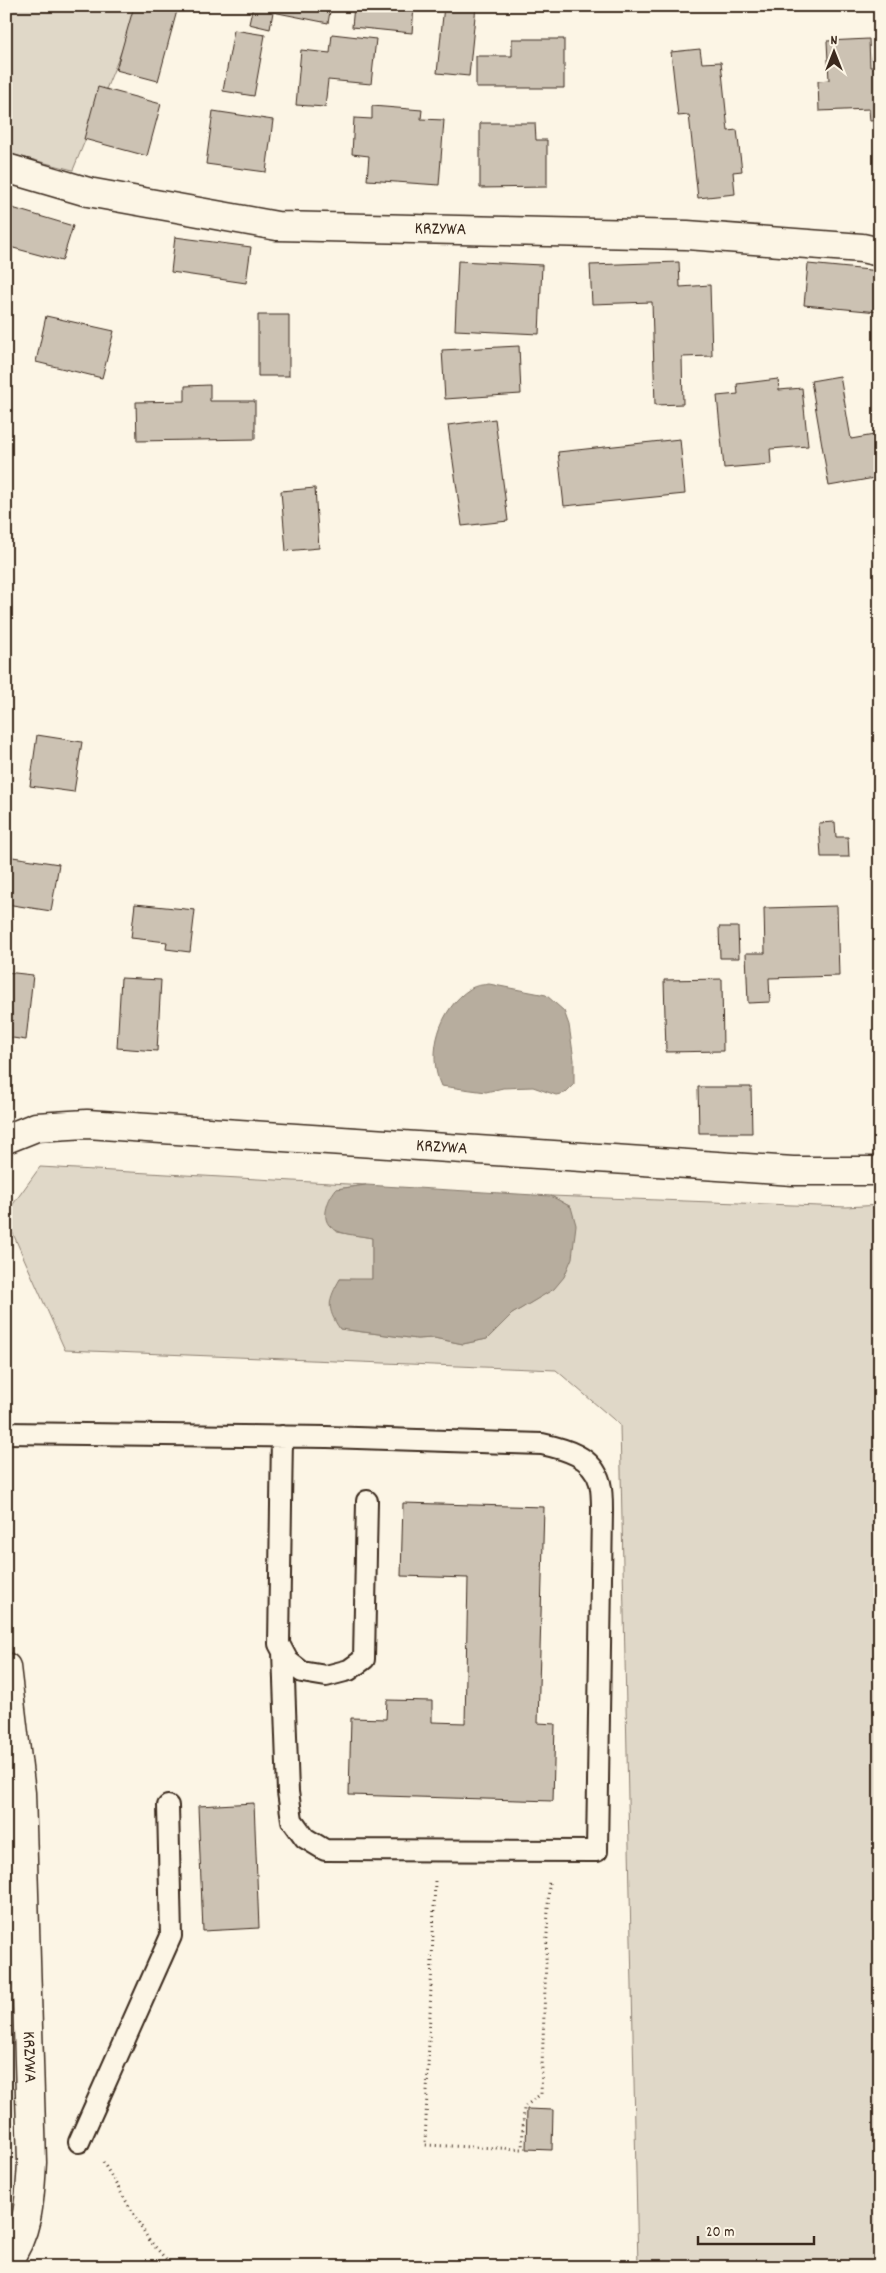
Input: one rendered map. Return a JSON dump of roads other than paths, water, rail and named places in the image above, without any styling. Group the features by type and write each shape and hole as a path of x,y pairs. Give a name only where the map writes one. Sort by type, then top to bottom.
{"street":[{"name":"KRZYWA","path":"6,168 88,192 277,226 687,235 862,248 880,252"},
{"name":"KRZYWA","path":"6,1139 36,1127 87,1124 793,1171 880,1171"},
{"name":"KRZYWA","path":"6,1667 21,1793 32,2162 30,2198 23,2232 6,2263"}],"lane":[{"path":"6,1433 282,1436 542,1444 568,1450 588,1463 600,1482 602,1510 598,1851 325,1850 305,1838 292,1820 288,1792 283,1652"},
{"path":"282,1436 279,1644 288,1661 302,1672 326,1676 349,1670 364,1659 367,1501"},
{"path":"79,2142 171,1936 168,1806"}]}
